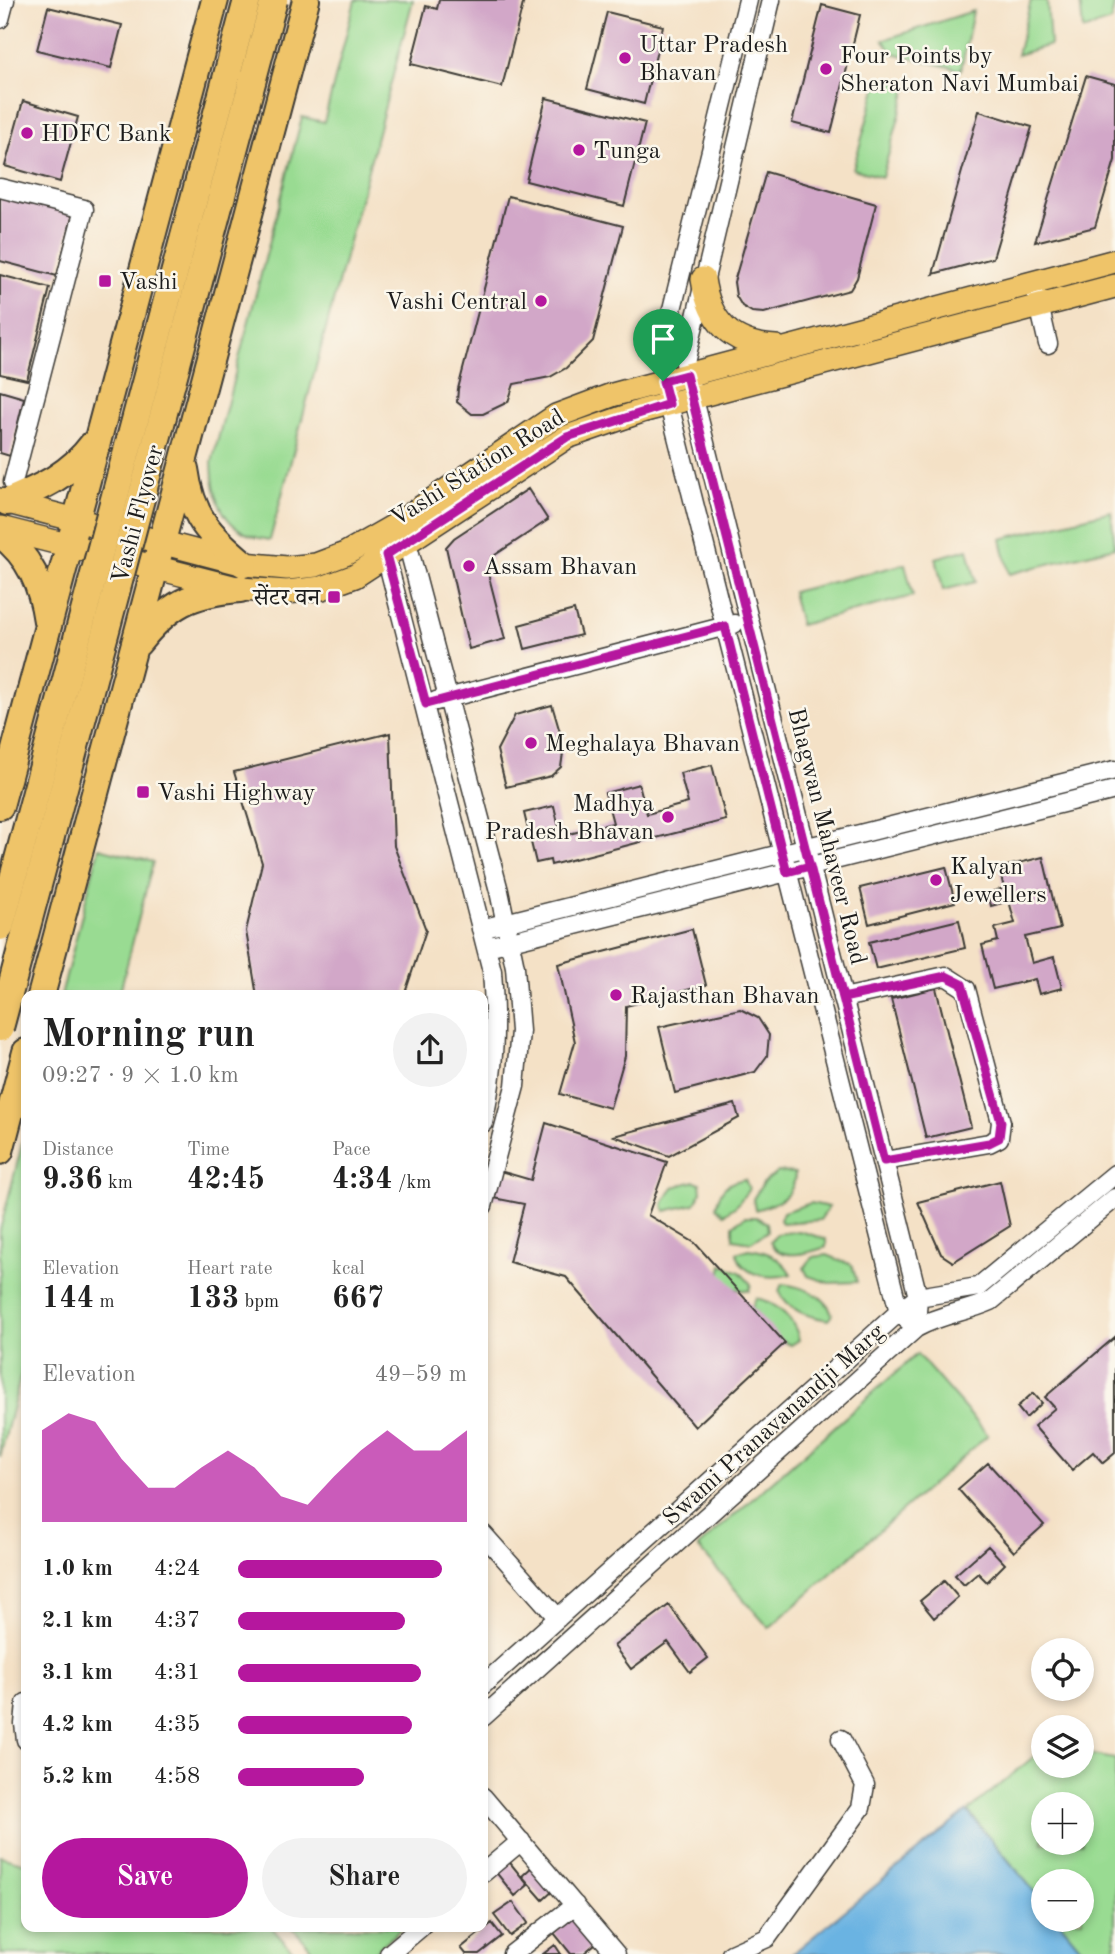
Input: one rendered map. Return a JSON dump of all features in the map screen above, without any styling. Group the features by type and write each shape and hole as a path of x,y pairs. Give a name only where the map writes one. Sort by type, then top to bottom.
{"highway":[{"path":"0,806 215,0"},
{"name":"Vashi Flyover","path":"0,927 247,0"},
{"name":"Vashi Flyover","path":"0,1028 274,0"},
{"path":"43,990 306,0"},
{"path":"7,494 54,482 79,463 99,437"},
{"path":"134,648 154,623 177,603 242,576 200,522 188,494 183,460"},
{"path":"0,534 12,543 31,567 43,596 48,626"},
{"path":"0,1151 21,1071"}],"main road":[{"name":"Vashi Station Road","path":"0,528 155,568 242,576 316,565 345,554 394,526 556,416 612,395 1115,261"},
{"path":"703,279 712,314 728,332 748,343 792,347"},
{"name":"Vashi Station Road","path":"7,494 76,520 162,541 242,576 288,592 322,588 355,576 567,437 669,404 1115,286"},
{"path":"485,462 499,481"}],"street":[{"path":"0,19 5,0"},
{"name":"Bhagwan Mahaveer Road","path":"748,0 663,346 663,381 899,1312"},
{"name":"Bhagwan Mahaveer Road","path":"771,0 685,350 686,375 918,1297 916,1328"},
{"path":"0,188 84,209 7,494"},
{"path":"1034,283 1048,344"},
{"path":"407,542 515,967 520,1031 515,1086 488,1187"},
{"path":"386,555 492,971 496,1031 488,1100"},
{"path":"426,704 748,620"},
{"path":"481,929 1115,770"},
{"path":"486,947 1115,790"},
{"path":"907,822 911,841"},
{"path":"843,998 946,976 962,984 1001,1122 999,1138 989,1143 884,1161"},
{"name":"Swami Pranavanandji Marg","path":"488,1681 899,1312 918,1297 978,1287 1115,1174"},
{"name":"Swami Pranavanandji Marg","path":"488,1713 916,1328 940,1315 973,1309 990,1301 1115,1198"},
{"path":"899,1312 916,1328"},
{"path":"488,1540 558,1618"},
{"path":"732,1954 767,1938 861,1808 865,1785 841,1739"},
{"path":"488,1803 616,1954"},
{"path":"488,1869 520,1841"},
{"path":"512,1954 575,1905"},
{"path":"389,1954 415,1932"}],"green space":[{"path":"355,0 413,0 270,540 242,531 224,514 215,490 212,462 302,117 324,122"},
{"path":"1031,0 1047,0 1050,45 1017,55"},
{"path":"1080,0 1115,0 1111,21 1083,30"},
{"path":"973,11 961,70 893,53 883,40"},
{"path":"879,78 908,86 882,177 853,169"},
{"path":"1111,511 1115,547 1009,574 1001,539"},
{"path":"968,549 976,582 943,590 936,558"},
{"path":"905,564 913,596 800,625 792,592"},
{"path":"99,848 153,862 121,990 63,990"},
{"path":"21,1148 21,1375 0,1457 0,1230"},
{"path":"778,1172 795,1173 792,1188 783,1199 755,1210 753,1199 763,1183"},
{"path":"745,1179 749,1189 736,1206 724,1214 716,1207 722,1191 729,1184"},
{"path":"695,1181 700,1183 701,1192 695,1204 665,1211 663,1204 673,1187"},
{"path":"811,1203 829,1207 820,1220 782,1223 780,1220 783,1212"},
{"path":"745,1217 756,1217 767,1223 768,1231 751,1242 733,1239 733,1225"},
{"path":"799,1231 826,1239 826,1247 788,1254 775,1248 770,1242 777,1234"},
{"path":"748,1249 773,1256 783,1263 791,1274 775,1277 751,1272 740,1261 737,1253"},
{"path":"827,1255 852,1265 857,1282 829,1283 808,1276 804,1268 813,1257"},
{"path":"722,1265 740,1272 751,1284 749,1291 731,1288 720,1277"},
{"path":"782,1284 805,1289 819,1297 832,1315 828,1320 793,1308 779,1291"},
{"path":"756,1298 771,1303 784,1313 794,1326 799,1340 791,1345 776,1338 752,1307"},
{"path":"917,1354 988,1435 769,1628 698,1547"},
{"path":"1094,1755 1115,1759 1115,1954 1086,1954 1068,1932 1094,1932 1094,1869 1031,1869 1031,1887 968,1811 1031,1759 1031,1778 1094,1778"},
{"path":"0,1856 21,1862 21,1932 276,1932 296,1954 0,1954"},
{"path":"296,1932 397,1932 372,1954 316,1954"}],"water":[{"path":"967,1811 1031,1888 1031,1932 1068,1932 1086,1954 792,1954"}],"building":[{"path":"439,0 524,0 502,87 411,64 426,6 437,9"},
{"name":"Four Points by Sheraton Navi Mumbai","path":"822,5 860,15 831,133 792,123"},
{"path":"48,7 122,25 111,68 37,50"},
{"name":"Uttar Pradesh Bhavan","path":"607,12 663,26 644,104 587,89"},
{"path":"1086,76 1115,84 1115,160 1095,227 1035,242"},
{"path":"546,98 645,123 624,206 526,181"},
{"path":"23,101 78,117 60,182 5,166"},
{"path":"979,111 1032,127 993,258 933,274"},
{"path":"766,172 876,204 857,278 850,290 764,313 752,312 742,306 736,296 734,282"},
{"path":"0,191 74,210 57,276 0,261"},
{"path":"508,196 623,226 593,341 566,368 550,377 514,384 508,402 483,414 472,414 457,402 458,389"},
{"path":"0,275 50,288 27,380 0,374"},
{"path":"0,391 24,398 10,456 0,453"},
{"name":"Assam Bhavan","path":"528,489 548,520 492,557 488,573 505,639 469,649 446,547 454,538"},
{"path":"574,610 581,635 525,649 519,625"},
{"name":"Meghalaya Bhavan","path":"552,705 564,746 561,767 551,776 506,787 497,750 515,715"},
{"path":"390,733 394,846 426,930 406,990 256,990 246,931 262,863 234,772"},
{"name":"Madhya Pradesh Bhavan","path":"712,765 726,820 551,865 550,860 536,863 524,813 554,806 561,836 613,823 605,793 639,784 647,814 688,803 680,773"},
{"path":"1043,857 1060,929 1025,937 1032,963 1054,957 1062,988 1039,994 1035,979 993,989 982,945 998,941 995,928 1015,923 1009,901 991,906 988,893 1004,888 999,868"},
{"path":"946,867 955,902 869,924 860,888"},
{"path":"959,920 965,948 876,969 869,942"},
{"name":"Rajasthan Bhavan","path":"692,929 706,985 626,1006 625,1056 610,1108 560,1094 575,1042 558,964"},
{"path":"936,988 971,1127 926,1138 891,999"},
{"path":"740,1009 758,1018 769,1035 767,1056 755,1072 675,1093 659,1027"},
{"path":"735,1104 739,1118 669,1156 614,1136"},
{"path":"546,1123 667,1162 648,1215 695,1243 785,1343 695,1427 566,1277 509,1262 524,1204 488,1197 488,1167 531,1180"},
{"path":"1000,1181 1010,1226 953,1262 941,1254 918,1202"},
{"path":"1115,1337 1115,1453 1103,1463 1093,1452 1072,1470 1034,1426 1055,1408 1045,1397"},
{"path":"1033,1393 1042,1403 1026,1418 1017,1407"},
{"path":"988,1463 1044,1525 1014,1552 958,1489"},
{"path":"988,1546 1005,1564 987,1582 978,1573 964,1585 955,1575"},
{"path":"944,1581 958,1597 934,1618 920,1601"},
{"path":"669,1605 708,1658 690,1672 668,1642 631,1669 614,1646"},
{"path":"507,1859 528,1885 515,1896 494,1870"},
{"path":"534,1865 555,1889 543,1900 522,1876"},
{"path":"513,1902 528,1923 510,1936 494,1915"},
{"path":"574,1916 596,1943 583,1954 571,1954 554,1933"},
{"path":"492,1923 502,1936 479,1954 466,1954 461,1948 481,1932 488,1932 488,1926"},
{"path":"555,1945 561,1954 543,1954"}],"place":[{"name":"Uttar Pradesh Bhavan","path":"625,58"},
{"name":"Four Points by Sheraton Navi Mumbai","path":"826,69"},
{"name":"HDFC Bank","path":"27,133"},
{"name":"Tunga","path":"579,150"},
{"name":"Vashi","path":"105,281"},
{"name":"Vashi Central","path":"541,301"},
{"name":"Assam Bhavan","path":"469,566"},
{"name":"सेंटर वन","path":"334,597"},
{"name":"Meghalaya Bhavan","path":"531,743"},
{"name":"Vashi Highway","path":"143,792"},
{"name":"Madhya Pradesh Bhavan","path":"668,817"},
{"name":"Kalyan Jewellers","path":"936,880"},
{"name":"Rajasthan Bhavan","path":"616,995"}],"route":[{"path":"663,381 669,404 612,420 567,437 386,555 426,704 725,626 787,872 810,866 884,1161 989,1143 999,1138 1002,1132 1001,1122 966,989 962,984 946,976 843,998 806,848 686,375 663,381"}]}
